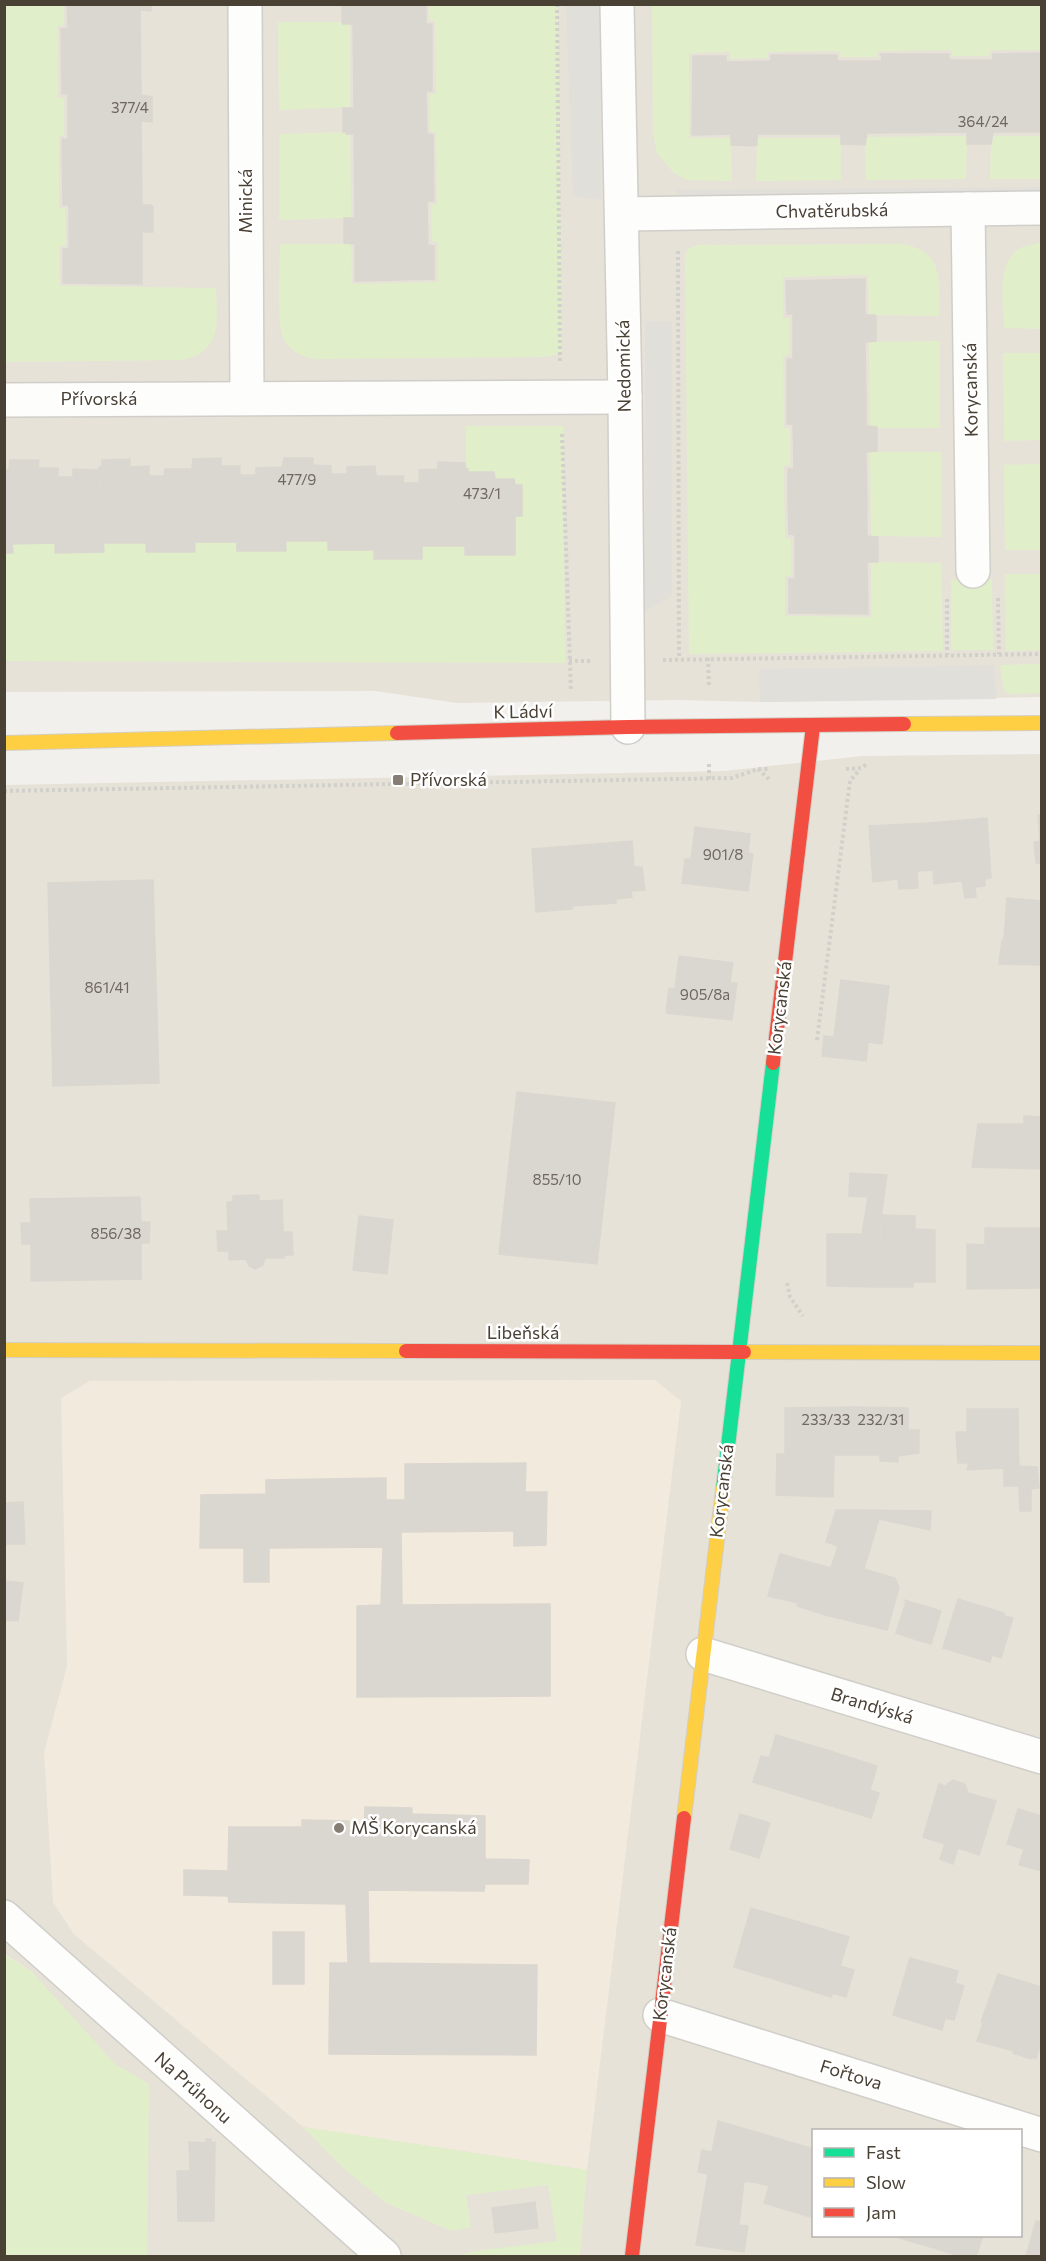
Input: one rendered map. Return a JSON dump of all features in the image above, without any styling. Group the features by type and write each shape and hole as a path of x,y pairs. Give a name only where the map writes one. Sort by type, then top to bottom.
{"street":[{"name":"Minická","path":"245,4 247,398"},
{"name":"Nedomická","path":"617,4 625,397 628,727"},
{"name":"Chvatěrubská","path":"622,214 1041,208"},
{"name":"Korycanská","path":"968,209 973,571"},
{"name":"Přívorská","path":"4,400 625,397"},
{"name":"K Ládví","path":"4,743 628,727 1041,723"},
{"name":"Korycanská","path":"632,2256 813,726"},
{"name":"Libeňská","path":"4,1350 1041,1353"},
{"name":"Brandýská","path":"703,1654 1041,1757"},
{"name":"Na Průhonu","path":"4,1917 298,2182 384,2256"},
{"name":"Fořtova","path":"660,2015 1041,2135"}],"path":[{"path":"678,248 679,659"},
{"path":"947,596 947,655"},
{"path":"569,661 1041,654"},
{"path":"708,658 709,690"},
{"path":"816,1051 850,781 861,768"},
{"path":"758,769 771,781"},
{"path":"4,791 732,778 758,769 808,770"},
{"path":"786,1274 790,1297 804,1317 813,1319"}],"shaded area":[{"path":"4,5 1041,5 1041,697 760,702 679,700 457,703 375,691 5,692"},
{"path":"566,5 600,5 601,200 573,196"},
{"path":"1041,187 1041,209 678,213 677,190"},
{"path":"645,321 672,321 672,595 645,612"},
{"path":"994,665 996,699 760,702 759,669"},
{"path":"1041,754 1041,2256 5,2256 32,1972 5,1954 4,785 724,771 862,756"},
{"name":"MŠ Korycanská","path":"655,1380 681,1401 587,2170 303,2127 74,1934 53,1902 44,1753 67,1666 61,1398 90,1381"}],"green space":[{"path":"4,5 64,5 64,25 58,26 58,98 64,98 64,135 59,136 59,208 65,209 66,246 59,246 60,286 216,288 215,333 205,350 195,356 182,360 5,362"},
{"path":"429,5 558,5 562,354 543,357 316,359 303,356 285,341 279,309 280,244 351,244 352,284 438,282 438,242 432,241 431,204 437,204 436,132 430,131 430,94 436,94 435,21 429,21"},
{"path":"652,5 1041,5 1041,50 990,50 989,56 952,56 952,50 878,51 878,57 840,57 840,51 768,52 767,58 730,59 730,52 689,53 689,138 731,138 732,181 687,180 674,173 657,153 653,132"},
{"path":"278,22 343,22 343,24 350,24 350,107 279,110"},
{"path":"346,132 350,134 351,218 279,220 279,134"},
{"path":"967,136 966,179 866,180 865,143 867,137"},
{"path":"993,136 1041,136 1041,179 990,179"},
{"path":"757,138 841,138 841,180 756,181"},
{"path":"1042,243 1041,329 1004,328 1002,287 1006,267 1018,249"},
{"path":"903,244 917,248 933,261 939,280 939,316 869,315 868,275 783,277 783,318 789,318 789,355 783,356 784,428 790,428 790,465 784,466 785,538 791,539 791,576 785,576 785,616 871,617 871,562 941,563 943,651 689,654 685,257 688,249 698,245"},
{"path":"940,341 940,428 875,428 870,426 869,342"},
{"path":"1003,353 1041,353 1041,440 1004,441"},
{"path":"466,426 563,426 565,663 5,661 5,553 13,553 12,544 55,543 55,553 103,552 103,543 146,543 146,552 195,552 195,542 237,542 237,551 286,551 286,541 328,541 329,550 374,550 374,559 422,559 422,546 464,546 465,555 514,555 515,516 522,516 522,485 515,485 514,479 495,479 494,472 468,472 466,469"},
{"path":"870,452 941,452 941,537 871,536"},
{"path":"1041,464 1041,550 1005,550 1004,465"},
{"path":"1005,574 1041,574 1041,650 1006,651"},
{"path":"992,579 993,650 951,650 951,580"},
{"path":"1041,664 1041,693 1010,694 1004,690 1000,665"},
{"path":"4,1954 32,1972 115,2064 149,2084 147,2256 5,2256"},
{"path":"303,2127 587,2170 580,2256 458,2256 474,2251 557,2241 548,2185 466,2195 471,2227 452,2231 386,2203 342,2167"}],"building":[{"path":"67,4 151,4 151,11 140,10 141,95 152,97 152,122 141,121 142,205 153,207 153,232 142,232 142,284 63,283 63,249 69,249 69,205 63,205 62,139 68,139 68,94 62,94 61,29 68,28"},
{"path":"342,4 426,4 426,24 432,24 432,91 426,91 427,134 433,135 434,201 427,201 428,245 434,246 434,279 355,281 355,244 344,243 344,218 355,218 354,134 343,132 343,108 354,108 353,24 343,24"},
{"path":"1042,53 1042,132 993,132 991,144 967,144 967,132 867,133 865,145 841,144 841,134 757,134 757,145 755,146 731,145 731,134 692,135 693,56 726,56 726,62 771,61 771,55 837,55 837,61 882,61 881,54 949,54 949,60 993,60 993,54"},
{"path":"865,279 865,315 876,317 876,341 865,342 866,392 787,392 787,359 793,359 793,314 787,314 786,281"},
{"path":"787,392 866,392 866,426 877,427 877,451 866,452 867,502 788,502 788,469 794,469 793,424 787,424"},
{"path":"221,458 221,466 240,466 238,542 193,542 193,475 191,475 193,459"},
{"path":"284,458 313,458 313,465 331,466 330,541 285,541 282,467"},
{"path":"130,459 130,467 149,466 148,543 102,543 99,467 102,467 102,460"},
{"path":"10,460 39,460 38,468 58,468 56,543 11,544 10,478 8,478"},
{"path":"438,462 465,463 468,469 467,546 421,546 419,470 438,469"},
{"path":"375,466 377,483 375,550 328,550 330,474 347,474 347,467"},
{"path":"282,467 286,551 237,551 239,475 256,475 256,468"},
{"path":"73,469 99,470 104,552 55,553 57,477 73,477"},
{"path":"165,469 192,469 195,552 146,552 149,476 164,476"},
{"path":"4,470 8,470 8,478 10,478 13,553 4,553"},
{"path":"468,472 494,472 495,479 514,479 515,485 522,485 522,516 515,516 515,555 465,555"},
{"path":"377,476 404,476 403,483 421,483 422,559 374,559"},
{"path":"788,502 867,502 867,536 878,537 878,562 867,562 868,614 789,613 789,579 795,579 795,535 789,534"},
{"path":"1038,815 1042,815 1042,863 1036,863 1034,842 1040,841"},
{"path":"987,818 991,878 985,879 985,886 975,887 976,897 965,898 962,881 934,884 929,823"},
{"path":"929,823 932,870 917,871 918,888 899,889 898,879 873,882 869,826"},
{"path":"695,827 750,834 748,853 753,854 748,891 682,883 685,859 691,859"},
{"path":"632,841 634,867 642,867 645,890 631,891 632,897 616,899 616,903 572,906 572,909 536,912 532,849"},
{"path":"153,880 159,1083 53,1086 48,883"},
{"path":"1007,898 1042,901 1042,941 1004,940"},
{"path":"1002,940 1042,941 1042,965 999,964"},
{"path":"679,956 733,963 730,983 737,983 732,1020 666,1013 669,988 675,989"},
{"path":"841,980 889,986 882,1044 868,1042 866,1061 822,1056 824,1036 834,1037"},
{"path":"517,1092 615,1103 597,1264 507,1255 511,1227 502,1226"},
{"path":"1024,1116 1042,1117 1042,1169 972,1167 978,1124 1024,1124"},
{"path":"850,1173 887,1175 880,1225 879,1287 827,1286 827,1234 862,1234 868,1197 849,1196"},
{"path":"259,1195 259,1201 282,1200 283,1232 292,1232 293,1255 284,1255 284,1258 265,1258 263,1265 255,1269 249,1266 246,1259 229,1260 229,1251 218,1251 217,1231 228,1231 227,1202 233,1202 233,1196"},
{"path":"140,1197 141,1222 150,1222 149,1243 141,1243 141,1279 87,1280 86,1198"},
{"path":"86,1198 87,1280 31,1281 31,1244 22,1244 21,1223 31,1223 30,1199"},
{"path":"882,1215 915,1216 915,1229 935,1230 935,1282 913,1282 913,1287 879,1287"},
{"path":"359,1216 393,1220 387,1274 353,1270"},
{"path":"502,1226 511,1227 507,1255 499,1254"},
{"path":"985,1228 1042,1228 1042,1288 967,1289 967,1244 985,1245"},
{"path":"856,1407 857,1455 834,1455 833,1497 776,1495 777,1454 785,1454 785,1408"},
{"path":"856,1407 908,1408 908,1430 919,1430 919,1453 898,1456 898,1462 880,1461 880,1455 857,1455"},
{"path":"967,1409 1018,1409 1019,1486 1004,1486 1004,1468 967,1470 969,1463 958,1463 956,1432 967,1432"},
{"path":"526,1463 525,1492 547,1492 546,1545 514,1546 514,1531 401,1532 402,1605 550,1604 550,1696 357,1697 357,1606 381,1605 383,1547 269,1548 269,1582 244,1582 244,1548 200,1548 201,1495 266,1494 266,1480 386,1478 386,1500 405,1500 405,1464"},
{"path":"1018,1466 1037,1467 1039,1488 1031,1489 1031,1511 1020,1511"},
{"path":"23,1502 25,1544 4,1544 4,1503"},
{"path":"836,1510 860,1510 829,1616 797,1606 798,1603 768,1596 780,1554 831,1568 838,1546 826,1542"},
{"path":"860,1510 931,1511 930,1530 879,1519 864,1569 895,1578 899,1587 887,1630 829,1616"},
{"path":"4,1581 23,1583 18,1621 4,1620"},
{"path":"958,1599 1013,1618 1001,1658 992,1655 990,1662 943,1648"},
{"path":"904,1600 921,1605 917,1640 896,1633 906,1602"},
{"path":"921,1605 941,1611 931,1644 917,1640"},
{"path":"776,1735 827,1750 812,1800 753,1782 761,1756 769,1758"},
{"path":"827,1750 877,1766 870,1790 879,1793 871,1818 812,1800"},
{"path":"953,1780 965,1784 968,1793 996,1801 979,1855 958,1848 953,1864 940,1859 945,1844 923,1837 939,1784 945,1786"},
{"path":"365,1807 412,1808 412,1814 485,1816 485,1859 529,1860 528,1884 485,1884 484,1891 368,1890 369,1963 537,1965 536,2055 329,2054 330,1963 348,1963 346,1904 229,1902 228,1896 184,1895 184,1870 228,1871 229,1827 302,1827 302,1820 349,1821 349,1830 364,1830"},
{"path":"1018,1809 1042,1816 1042,1871 1019,1865 1024,1849 1007,1844"},
{"path":"740,1814 770,1823 759,1858 730,1849"},
{"path":"751,1908 799,1922 783,1982 734,1967"},
{"path":"799,1922 849,1937 840,1966 854,1970 846,1997 833,1993 831,1997 783,1982"},
{"path":"273,1932 304,1932 304,1984 273,1984"},
{"path":"910,1958 958,1971 955,1983 964,1986 954,2020 945,2018 942,2030 893,2015"},
{"path":"998,1974 1042,1987 1042,2040 1036,2059 977,2041 983,2023 981,2022"},
{"path":"718,2121 773,2137 758,2183 744,2181 739,2225 748,2226 744,2252 696,2245 708,2174 698,2172 702,2150 712,2152"},
{"path":"773,2137 812,2148 812,2217 764,2203 769,2186 758,2183"},
{"path":"206,2139 211,2139 211,2143 215,2142 214,2221 178,2221 177,2171 190,2171 189,2142 206,2143"},
{"path":"535,2202 538,2228 495,2233 492,2208"},
{"path":"1036,2221 1042,2222 1042,2256 1026,2256"},
{"path":"896,2237 920,2237 917,2243"},
{"path":"920,2237 983,2237 976,2256 960,2256 917,2243"}],"traffic: fast":[{"path":"723,1489 773,1063"}],"traffic: slow":[{"path":"904,724 1042,723"},
{"path":"4,743 397,733"},
{"path":"4,1350 406,1351"},
{"path":"744,1352 1042,1353"},
{"path":"684,1818 723,1489"}],"traffic: jam":[{"path":"397,733 628,727 904,724"},
{"path":"773,1063 813,726"},
{"path":"406,1351 744,1352"},
{"path":"632,2256 684,1818"}],"place":[{"name":"Přívorská","path":"398,780"},
{"name":"MŠ Korycanská","path":"339,1828"}]}
